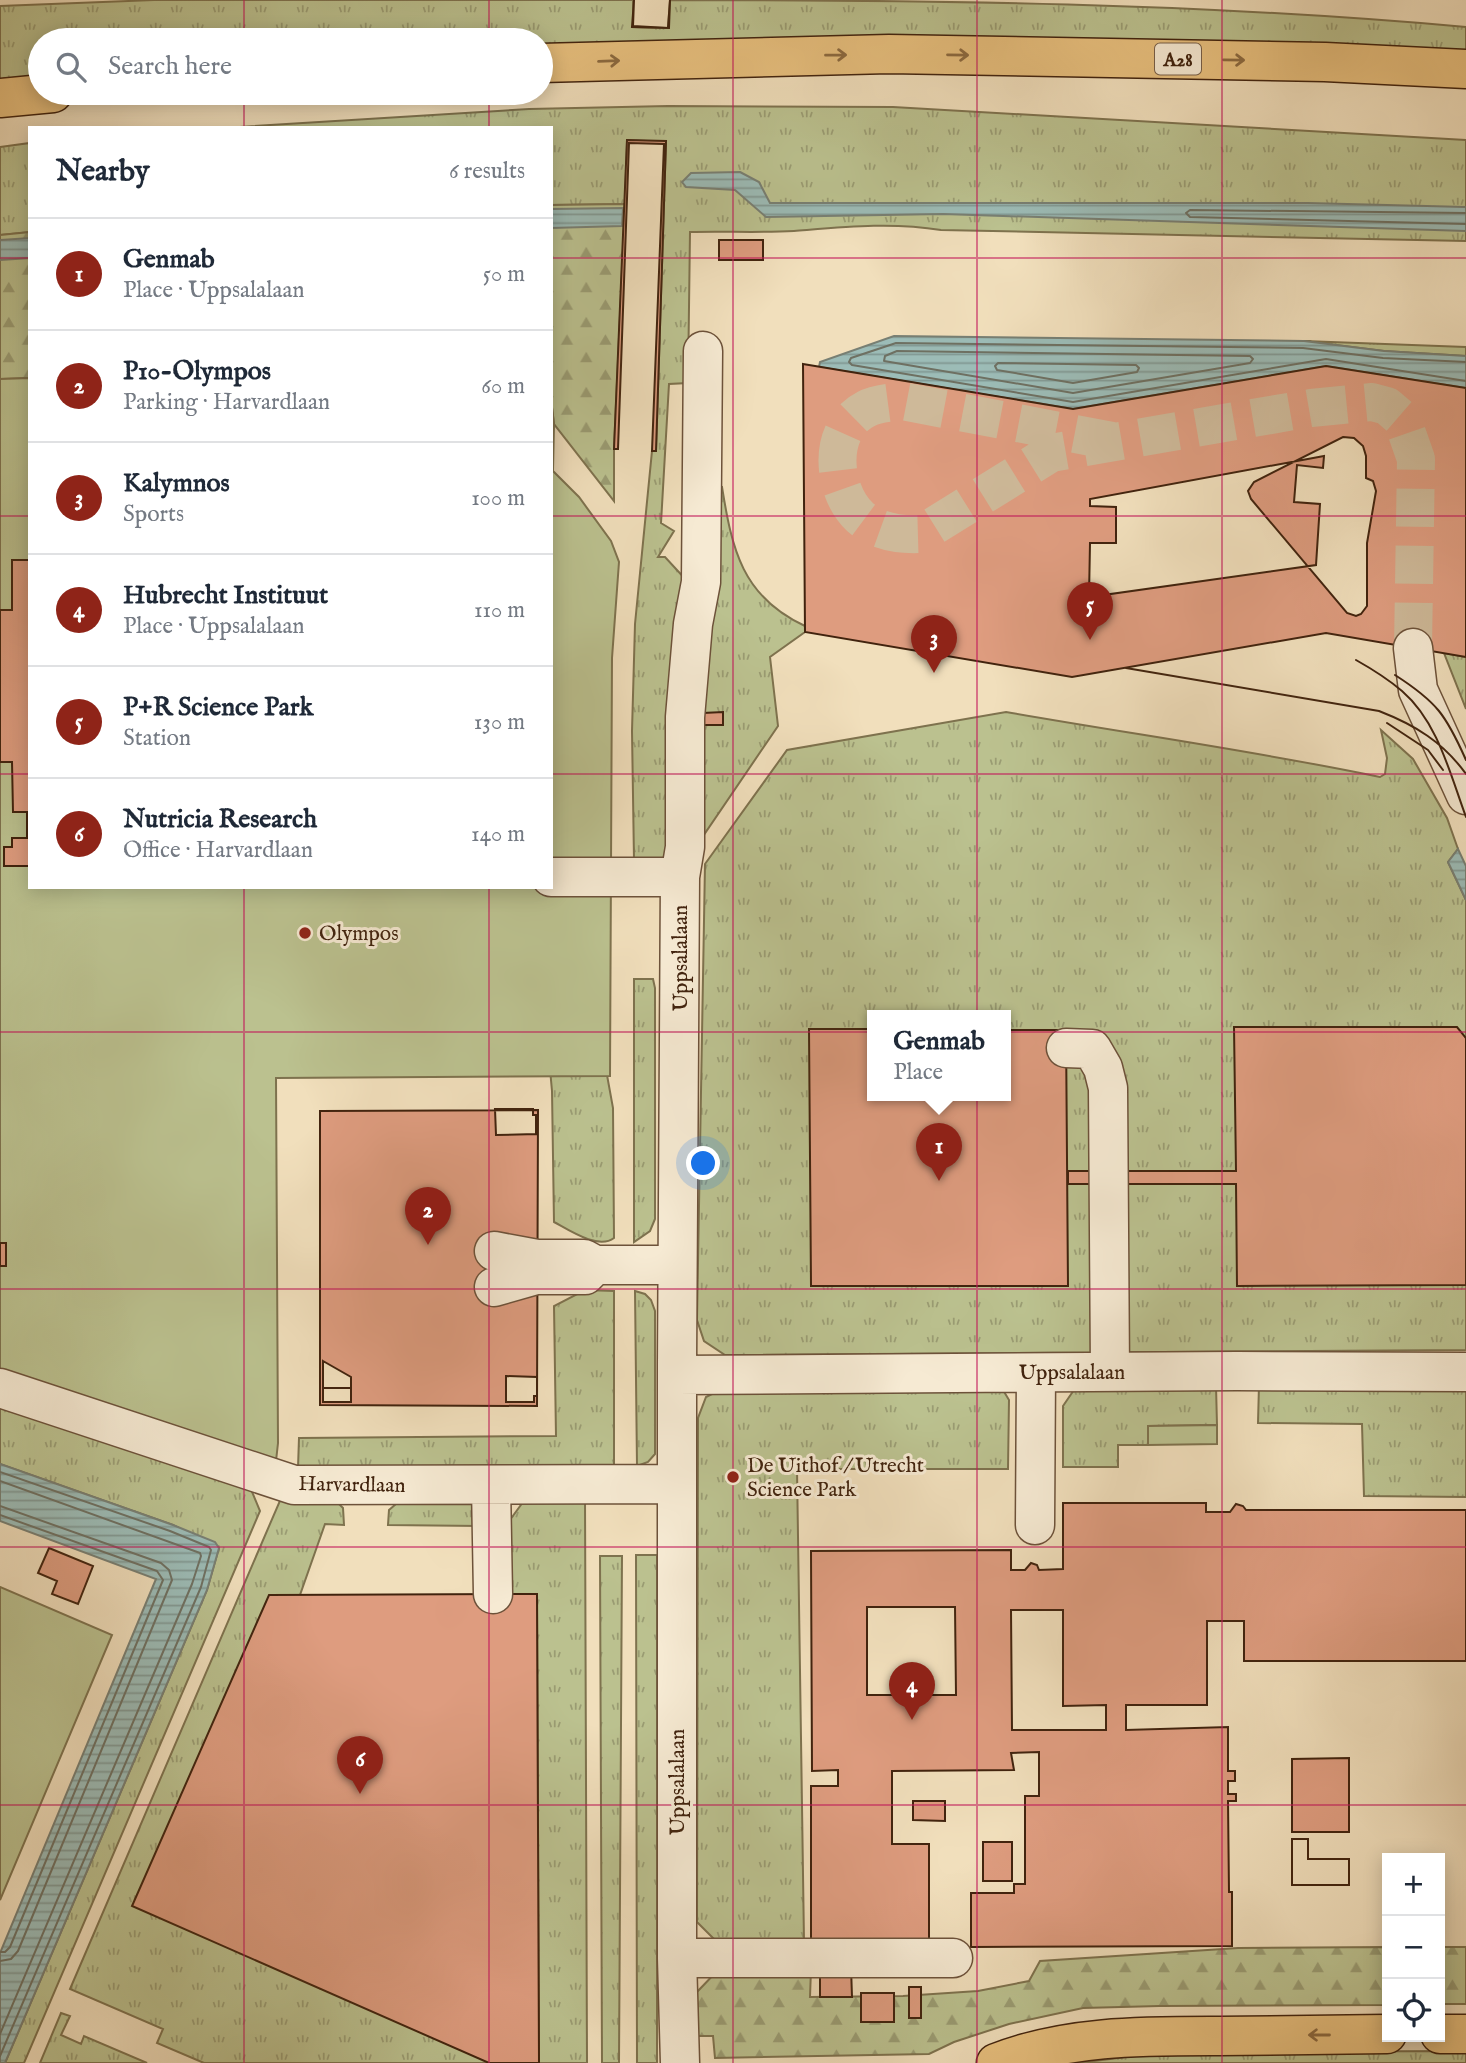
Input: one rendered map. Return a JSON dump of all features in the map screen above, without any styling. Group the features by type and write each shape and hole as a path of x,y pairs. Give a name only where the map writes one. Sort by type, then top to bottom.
{"main road":[{"name":"A28","path":"553,63 890,54 1325,62 1466,69"},
{"path":"0,97 28,95"},
{"path":"996,2063 1065,2045 1121,2038 1382,2034"},
{"path":"1445,2034 1466,2034"}],"street":[{"name":"Uppsalalaan","path":"680,2063 677,1958 677,1265 680,877 685,847 685,717 701,582 703,351"},
{"path":"1413,648 1418,690 1466,795"},
{"path":"553,877 680,877"},
{"path":"1066,1048 1092,1049 1103,1068 1108,1088 1110,1372"},
{"path":"494,1269 536,1275 585,1275 595,1265 677,1265"},
{"name":"Uppsalalaan","path":"677,1375 1466,1372"},
{"path":"1035,1525 1036,1373"},
{"name":"Harvardlaan","path":"0,1388 294,1485 677,1484"},
{"path":"491,1485 493,1594"},
{"path":"677,1958 953,1958"}],"green space":[{"path":"154,0 633,0 633,27 668,28 670,0 1068,4 1267,13 1466,27 1466,56 553,48 553,28 28,28 28,82 0,86 0,6"},
{"path":"668,106 893,107 1466,140 1466,241 941,230 886,226 781,232 690,232 688,383 669,384 661,523 674,531 658,557 665,557 688,582 680,860 634,860 632,731 635,624 652,451 656,451 666,142 627,140 625,204 553,205 553,126 255,126 529,109"},
{"path":"28,143 28,232 0,235 0,147"},
{"path":"625,204 614,501 554,424 553,205"},
{"path":"28,232 28,378 0,379 0,235"},
{"path":"1304,341 1466,347 1466,356 1384,351"},
{"name":"Olympos","path":"28,378 28,889 553,889 553,471 579,497 611,541 619,562 612,658 610,1076 276,1078 276,1461 0,1374 0,379"},
{"path":"710,486 722,487 736,551 754,586 767,601 805,626 805,632 770,657 778,726 697,845"},
{"path":"1444,653 1466,657 1466,709"},
{"path":"1006,712 1380,777 1385,774 1387,758 1381,730 1413,759 1447,818 1458,849 1448,862 1466,900 1466,1350 725,1355 704,1341 697,1320 705,864 787,750"},
{"path":"634,979 653,979 655,988 655,1219 650,1231 634,1242"},
{"path":"603,1053 613,1108 614,1238 600,1242 584,1238 554,1222 550,1069"},
{"path":"585,1290 614,1291 614,1469 298,1468 299,1438 556,1436 554,1306"},
{"path":"635,1291 645,1294 651,1300 655,1311 655,1454 648,1462 637,1466"},
{"path":"1000,1385 1009,1400 1008,1469 797,1469 804,1941 717,1942 697,1922 698,1418 706,1397 724,1388"},
{"path":"1259,1385 1466,1385 1466,1497 1364,1496 1362,1424 1258,1423"},
{"path":"1216,1386 1217,1425 1148,1426 1148,1445 1118,1445 1118,1467 1063,1467 1063,1406 1076,1387"},
{"path":"0,1403 248,1482 260,1511 24,2063 5,2063 207,1590 219,1548 173,1525 0,1464"},
{"path":"1217,1425 1217,1444 1148,1445 1148,1426"},
{"path":"282,1496 338,1503 343,1508 344,1525 325,1524 300,1595 490,2063 204,2063 157,2043 163,2029 70,1989"},
{"path":"585,1497 587,2063 539,2063 537,1595 510,1594 507,1524 526,1498"},
{"path":"403,1498 468,1498 478,1506 479,1526 388,1525 389,1510"},
{"path":"636,1555 657,1555 657,2063 637,2063"},
{"path":"600,1556 622,1556 619,2063 602,2063"},
{"path":"0,1587 112,1635 0,1900"},
{"path":"1382,1947 1382,2005 1083,2008 1009,2024 954,2042 929,2054 715,2058 713,2036 698,2036 697,1992 719,1969 811,1969 810,1997 903,1996 978,1991 1029,1981 1040,1961 1238,1948"},
{"path":"1445,1947 1466,1947 1466,2004 1445,2004"},
{"path":"61,2013 70,2016 61,2035 81,2044 84,2036 147,2063 40,2063"},
{"path":"1466,2051 1466,2063 1078,2063 1150,2054"}],"water":[{"path":"740,172 759,182 770,203 1308,203 1466,207 1466,231 943,214 766,217 735,190 686,187 682,182 691,173"},
{"path":"623,208 622,226 553,228 553,209"},
{"path":"28,238 28,258 0,260 0,240"},
{"path":"894,336 1304,341 1384,351 1466,356 1466,388 1326,366 1073,409 819,367 820,362"},
{"path":"1458,849 1466,866 1466,900 1448,862"},
{"path":"0,1464 173,1525 215,1542 219,1548 207,1590 5,2063 0,2063 0,1953 156,1579 0,1521"}],"building":[{"path":"627,140 666,141 656,451 652,451 664,144 629,143 618,449 614,449"},
{"path":"719,240 763,240 763,260 719,260"},
{"path":"803,364 1073,409 1326,366 1466,388 1466,657 1326,633 1072,677 805,632","holes":["1324,456 1323,468 1297,465 1294,502 1320,504 1316,565 1089,597 1090,543 1116,543 1116,507 1090,506 1090,499"]},
{"path":"1343,437 1354,438 1363,446 1366,478 1373,481 1376,491 1367,543 1367,606 1356,616 1347,613 1251,499 1248,491 1254,482"},
{"path":"12,560 28,560 28,866 4,866 4,847 12,847 12,838 27,838 27,812 13,812 12,762 0,762 0,610 12,610"},
{"path":"723,712 723,725 703,725 703,713"},
{"path":"1234,1027 1457,1027 1466,1038 1466,1285 1237,1286 1236,1184 1068,1184 1068,1171 1236,1171"},
{"path":"809,1029 867,1029 867,1101 1011,1101 1011,1030 1066,1030 1068,1286 811,1286"},
{"path":"495,1109 533,1109 533,1115 536,1115 536,1134 496,1135"},
{"path":"538,1110 537,1406 320,1405 320,1111"},
{"path":"0,1243 6,1243 6,1266 0,1266"},
{"path":"323,1361 351,1377 351,1388 323,1388"},
{"path":"506,1376 537,1377 537,1396 534,1396 534,1402 506,1402"},
{"path":"323,1388 351,1388 351,1402 323,1402"},
{"path":"1063,1503 1206,1503 1206,1512 1230,1512 1236,1504 1246,1510 1466,1510 1466,1661 1244,1661 1244,1621 1207,1621 1207,1705 1126,1705 1126,1730 1228,1727 1228,1771 1235,1771 1235,1781 1228,1781 1228,1794 1236,1794 1236,1801 1228,1801 1232,1946 971,1947 971,1893 1014,1893 1014,1884 1025,1884 1025,1796 1039,1796 1039,1752 1011,1753 1014,1770 892,1771 892,1844 929,1844 929,1946 811,1947 811,1786 838,1786 838,1770 812,1771 811,1551 1011,1550 1011,1570 1025,1570 1031,1563 1037,1565 1039,1570 1063,1569","holes":["867,1607 955,1607 956,1695 867,1695","1011,1610 1063,1610 1063,1706 1106,1705 1106,1730 1012,1730"]},
{"path":"49,1548 93,1566 78,1604 52,1594 57,1581 38,1573"},
{"path":"537,1594 539,2063 489,2063 132,1906 269,1595"},
{"path":"1349,1758 1349,1832 1292,1832 1292,1759"},
{"path":"913,1801 945,1801 945,1821 913,1820"},
{"path":"1292,1839 1308,1839 1308,1859 1349,1859 1349,1885 1292,1885"},
{"path":"1292,1839 1308,1839 1308,1859 1349,1859 1349,1885 1292,1885"},
{"path":"983,1842 1012,1842 1012,1881 983,1881"},
{"path":"820,1967 851,1967 852,1997 820,1997"},
{"path":"909,1987 921,1987 921,2018 909,2018"},
{"path":"861,1993 894,1993 894,2022 861,2022"}],"tunnel":[{"path":"1112,441 902,401 879,404 853,418 844,431 839,445 839,477 851,506 867,522 889,532 921,534 1051,453 1311,408 1372,402 1387,406 1402,419 1416,459 1413,648"}],"tram line":[{"path":"1356,660 1402,691 1425,718 1442,750 1466,817"},
{"path":"1126,668 1379,711 1405,722 1427,736 1448,753 1466,774"},
{"path":"1395,675 1421,693 1439,711 1466,760"},
{"path":"1387,723 1428,750 1443,770"}],"place":[{"name":"P+R Science Park","path":"1090,640"},
{"name":"Kalymnos","path":"934,673"},
{"name":"Olympos","path":"305,933"},
{"name":"Genmab","path":"939,1181"},
{"name":"P10-Olympos","path":"428,1245"},
{"name":"De Uithof / Utrecht Science Park","path":"733,1477"},
{"name":"Hubrecht Instituut","path":"912,1720"},
{"name":"Nutricia Research","path":"360,1794"}]}
